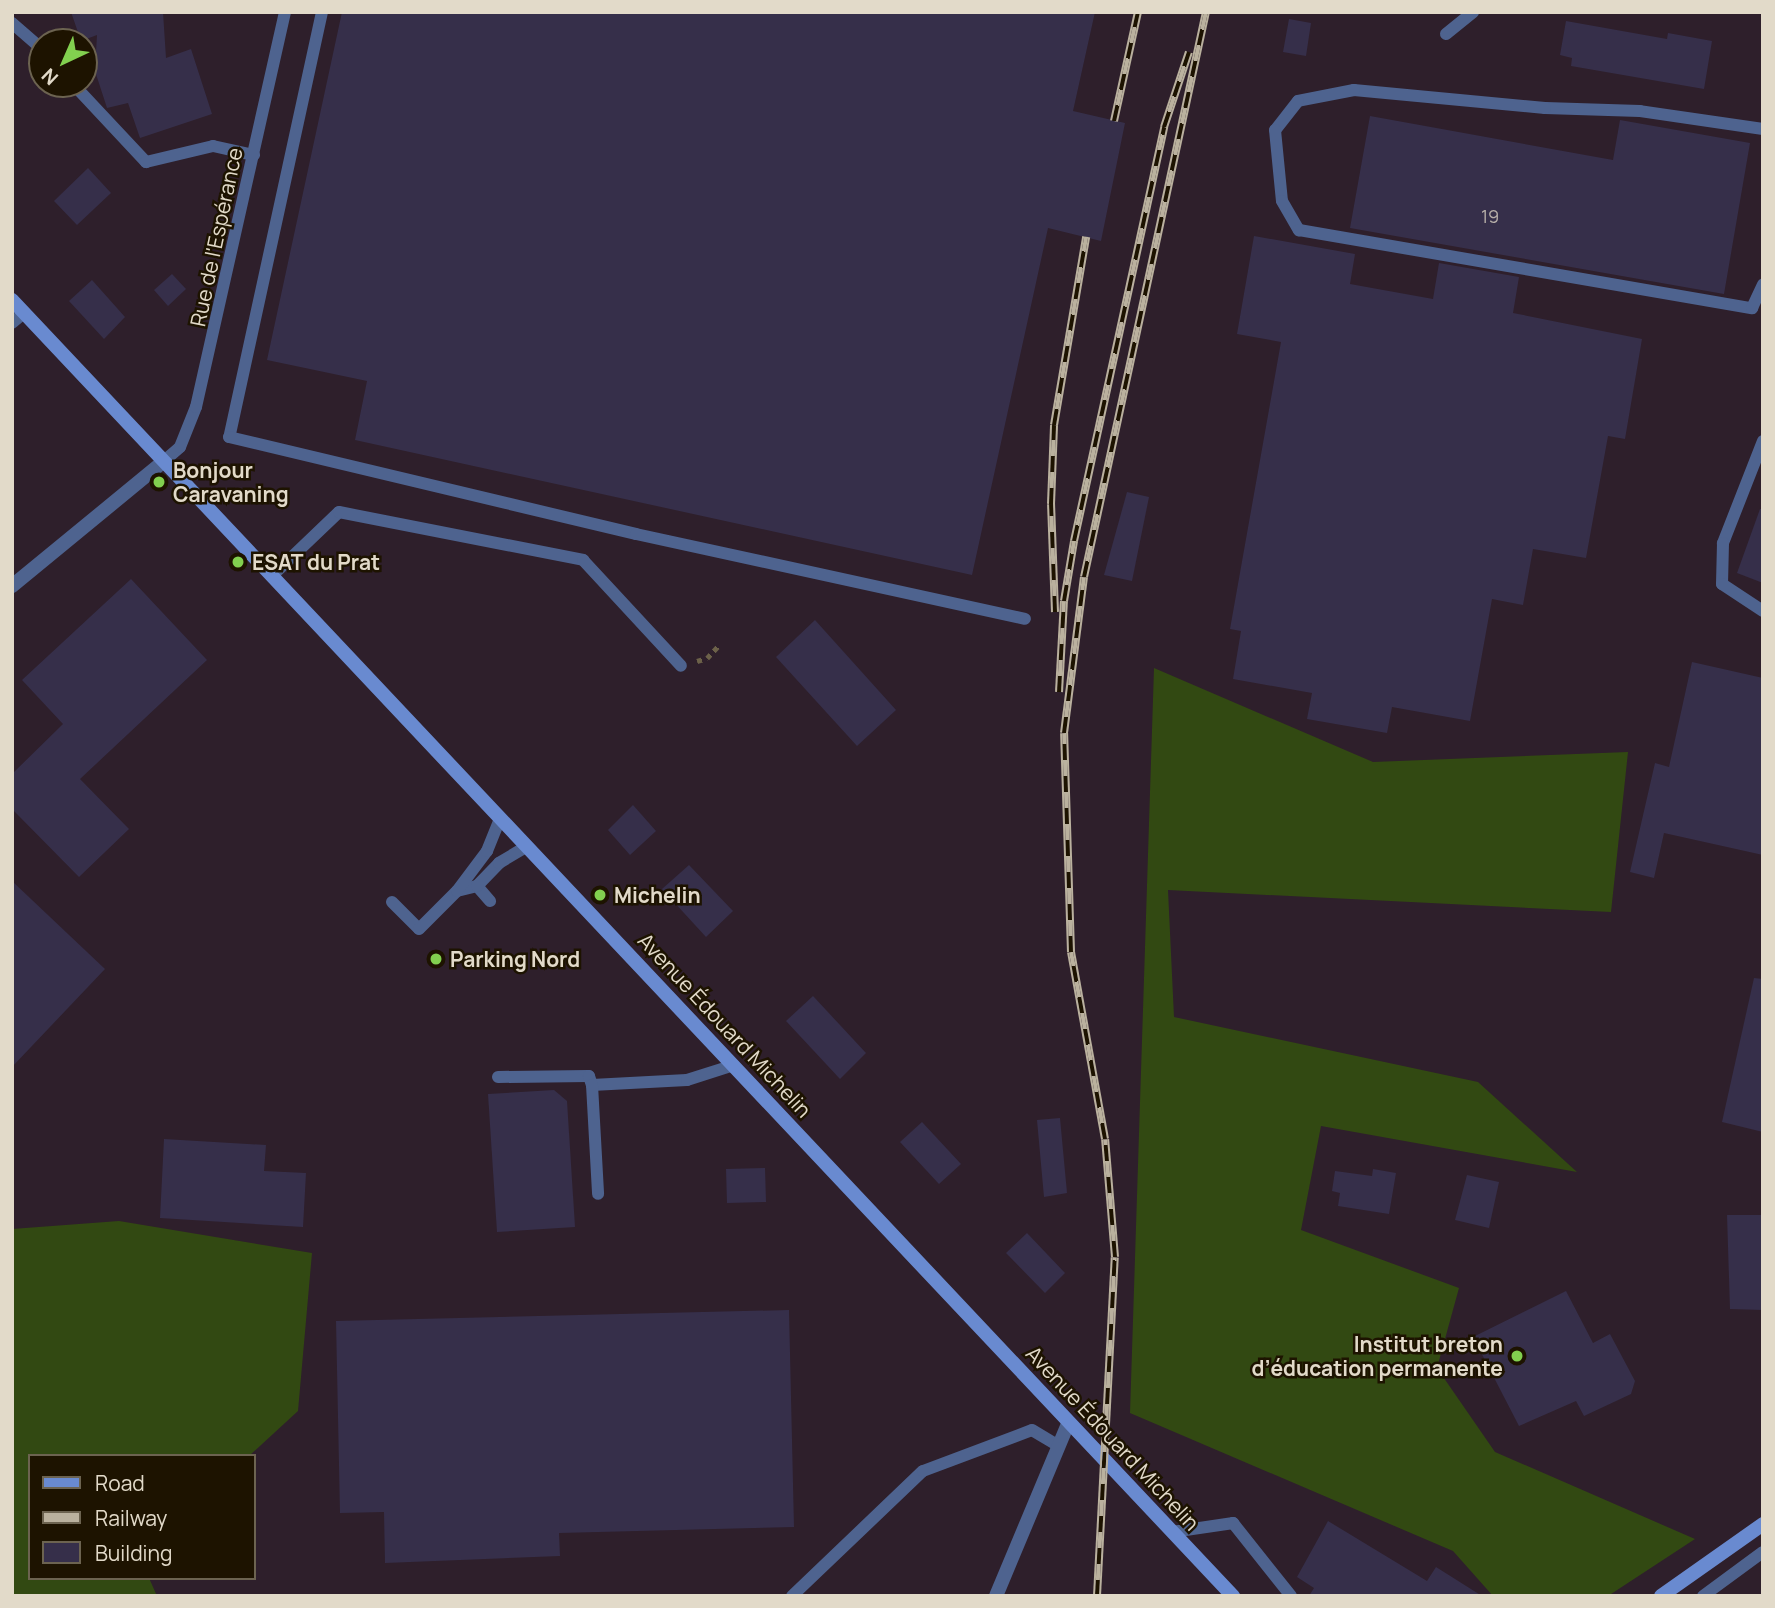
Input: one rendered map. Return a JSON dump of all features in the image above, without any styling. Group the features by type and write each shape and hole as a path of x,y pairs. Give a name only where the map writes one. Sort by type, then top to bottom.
{"main road":[{"name":"Avenue Édouard Michelin","path":"12,300 734,1065 1068,1424 1233,1596"},
{"path":"1661,1596 1763,1524"}],"street":[{"path":"12,586 164,461"},
{"path":"996,1596 1068,1424"}],"lane":[{"name":"Rue de l'Espérance","path":"164,461 180,447 191,427 285,12"},
{"path":"322,12 229,437 636,534 1026,619"},
{"path":"1446,34 1473,12"},
{"path":"12,23 28,37"},
{"path":"1763,129 1640,111 1545,108 1354,90 1298,101 1275,130 1282,201 1299,230 1752,308 1763,284"},
{"path":"86,98 146,162 213,146 254,155"},
{"path":"12,323 24,313"},
{"path":"1763,441 1723,543 1722,584 1763,611"},
{"path":"273,575 339,512 583,560 681,666"},
{"path":"392,902 419,929 457,891 487,851 500,819"},
{"path":"457,891 477,886 499,863 527,846"},
{"path":"477,886 490,901"},
{"path":"592,1084 687,1080 734,1065"},
{"path":"499,1077 589,1076 592,1084 598,1194"},
{"path":"792,1596 923,1471 1032,1430 1059,1446"},
{"path":"1172,1532 1210,1523 1233,1523 1291,1596"},
{"path":"1703,1596 1763,1552"}],"path":[{"path":"681,666 707,658 720,644"}],"shaded area":[{"path":"12,12 1763,12 1763,1596 12,1596"}],"green space":[{"path":"1154,668 1373,762 1628,752 1611,912 1168,890 1174,1017 1478,1082 1577,1172 1321,1126 1301,1230 1459,1288 1437,1368 1495,1452 1695,1539 1608,1596 1493,1596 1453,1551 1130,1413"},
{"path":"119,1221 312,1253 298,1411 251,1454 28,1454 28,1580 150,1580 157,1596 12,1596 12,1229"}],"building":[{"path":"71,12 163,12 166,58 191,49 212,114 140,138 128,103 107,108 98,80 98,28 77,28"},
{"path":"342,12 1095,12 1073,111 1125,123 1101,241 1048,228 972,575 355,440 367,381 267,360"},
{"path":"1289,19 1311,23 1306,56 1283,52"},
{"path":"1566,21 1667,39 1668,33 1712,41 1704,89 1571,66 1572,58 1560,55"},
{"path":"1370,116 1613,160 1620,120 1750,143 1724,294 1350,228"},
{"path":"88,168 111,193 77,225 54,201"},
{"path":"1254,236 1355,254 1350,284 1433,299 1439,263 1519,277 1513,313 1642,339 1625,439 1608,436 1586,558 1533,549 1523,605 1492,599 1470,721 1392,707 1387,733 1307,719 1312,693 1233,679 1241,631 1230,629 1281,342 1237,334"},
{"path":"172,274 186,289 168,306 154,290"},
{"path":"92,280 125,317 104,339 69,301"},
{"path":"1127,492 1149,497 1132,581 1104,575"},
{"path":"1760,509 1763,509 1763,583 1737,573"},
{"path":"131,579 207,660 80,779 129,829 79,877 12,809 12,774 63,724 22,680"},
{"path":"815,620 896,710 857,746 776,657"},
{"path":"1692,662 1763,678 1763,855 1664,833 1654,878 1630,872 1655,763 1669,767"},
{"path":"633,805 656,831 630,855 608,830"},
{"path":"689,865 733,911 706,937 662,889"},
{"path":"12,881 105,969 12,1067"},
{"path":"1754,978 1763,979 1763,1132 1722,1122"},
{"path":"813,996 866,1053 840,1079 786,1021"},
{"path":"554,1090 567,1101 575,1227 497,1232 488,1094"},
{"path":"1060,1118 1067,1193 1044,1197 1037,1120"},
{"path":"922,1122 961,1164 939,1184 900,1142"},
{"path":"164,1139 266,1145 264,1171 306,1173 303,1227 160,1218"},
{"path":"765,1168 766,1202 727,1203 726,1169"},
{"path":"1373,1169 1396,1173 1389,1214 1338,1206 1340,1193 1332,1191 1335,1171 1372,1176"},
{"path":"1467,1175 1499,1182 1489,1228 1455,1220"},
{"path":"1727,1215 1763,1215 1763,1310 1730,1309"},
{"path":"1027,1233 1065,1273 1045,1293 1006,1253"},
{"name":"Institut breton d’éducation permanente","path":"1566,1291 1593,1343 1610,1334 1635,1381 1631,1394 1584,1416 1576,1401 1519,1426 1473,1337"},
{"path":"789,1310 794,1527 559,1533 560,1556 385,1563 384,1512 340,1513 336,1321"},
{"path":"1328,1521 1427,1581 1436,1567 1482,1596 1309,1596 1314,1588 1297,1577"}],"railway":[{"path":"1114,121 1138,12"},
{"path":"1097,1596 1115,1257 1105,1139 1071,952 1064,733 1084,577 1206,12"},
{"path":"1059,692 1064,601 1074,541 1164,127 1189,52"},
{"path":"1055,612 1051,504 1054,425 1086,237"}],"place":[{"name":"Bonjour Caravaning","path":"159,482"},
{"name":"ESAT du Prat","path":"238,562"},
{"name":"Michelin","path":"600,895"},
{"name":"Parking Nord","path":"436,959"},
{"name":"Institut breton d’éducation permanente","path":"1517,1356"}]}
